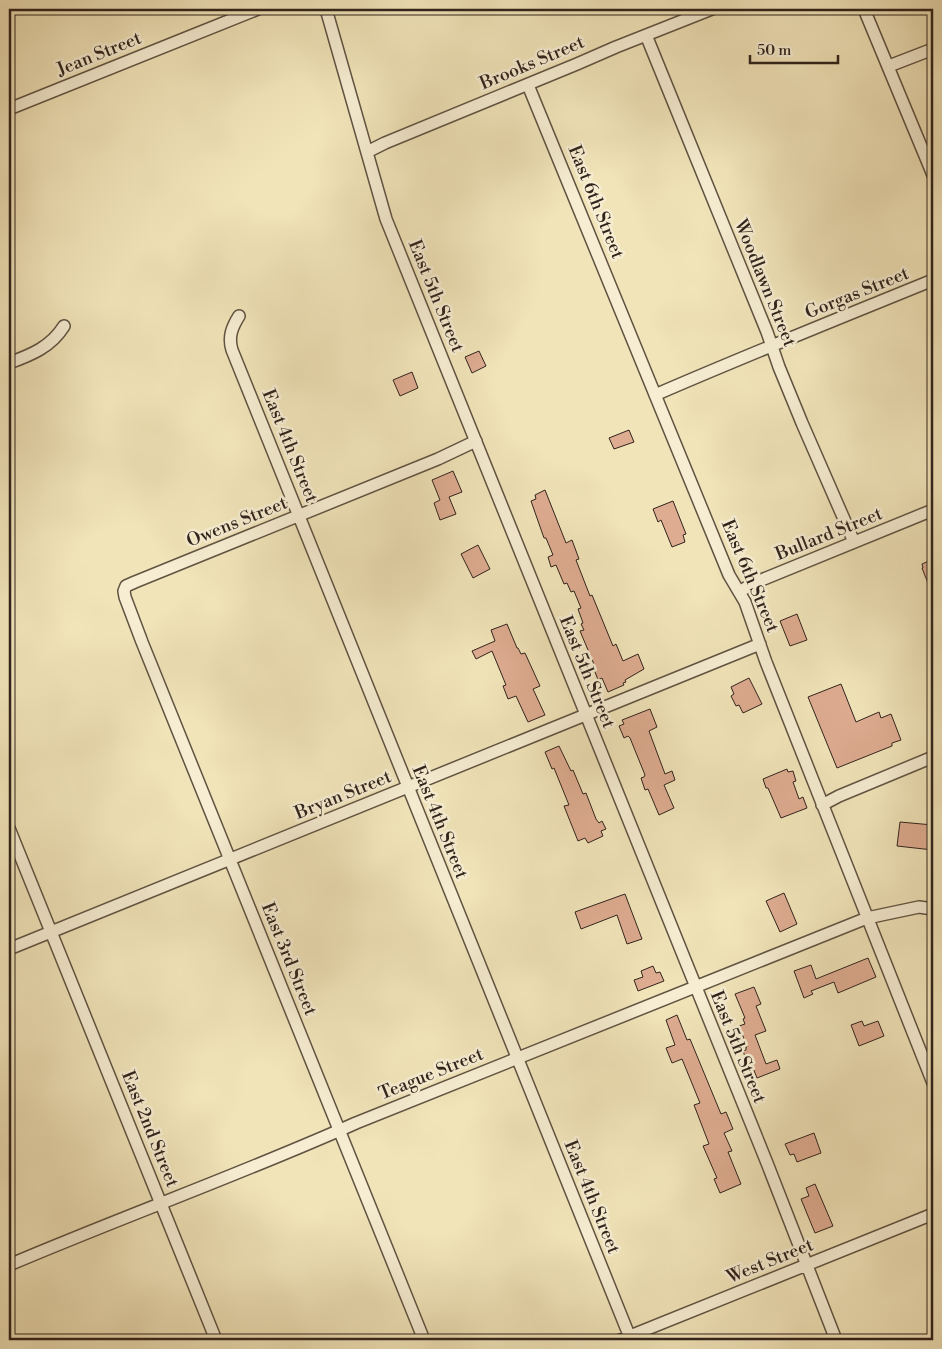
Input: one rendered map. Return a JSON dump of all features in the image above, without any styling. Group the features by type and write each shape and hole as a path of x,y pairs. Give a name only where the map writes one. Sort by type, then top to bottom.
{"street":[{"name":"Jean Street","path":"9,110 258,9"},
{"name":"East 5th Street","path":"326,9 386,219 836,1340"},
{"name":"Brooks Street","path":"367,152 616,47 712,9"},
{"path":"864,9 933,175"},
{"name":"Woodlawn Street","path":"646,36 802,423 854,542"},
{"path":"889,66 933,49"},
{"name":"East 6th Street","path":"528,84 729,575 745,602 822,804 933,1083"},
{"name":"Gorgas Street","path":"655,395 758,350 933,280"},
{"name":"East 4th Street","path":"239,316 231,329 230,344 232,350 517,1058 627,1339"},
{"path":"9,363 40,350 55,339 64,326"},
{"name":"Owens Street","path":"124,591 126,586 134,582 476,442"},
{"name":"Bullard Street","path":"739,592 754,583 933,510"},
{"name":"East 3rd Street","path":"124,591 142,642 424,1340"},
{"name":"Bryan Street","path":"9,949 760,644"},
{"path":"822,804 933,757"},
{"path":"9,828 51,932"},
{"name":"Teague Street","path":"9,1265 74,1237 293,1151 517,1058 867,918 919,907 933,909"},
{"name":"East 2nd Street","path":"51,932 216,1340"},
{"name":"West Street","path":"627,1339 933,1214"}],"building":[{"path":"479,351 486,366 472,373 465,357"},
{"path":"412,372 418,388 400,396 393,380"},
{"path":"629,430 634,442 614,449 609,438"},
{"path":"453,471 462,492 449,497 456,514 440,520 434,503 440,500 432,480"},
{"path":"545,490 566,543 572,540 579,559 576,560 613,646 616,644 623,661 638,654 644,669 625,680 624,685 608,692 602,678 598,680 594,669 596,669 580,631 584,630 578,609 581,608 574,591 571,592 567,583 564,584 556,565 551,567 548,557 553,555 546,538 544,538 531,501 536,499 535,495"},
{"path":"673,501 686,534 683,535 685,542 672,547 661,520 658,522 653,509"},
{"path":"478,545 490,569 473,578 461,554"},
{"path":"933,559 933,596 922,564"},
{"path":"797,614 807,640 790,646 780,621"},
{"path":"507,624 517,648 521,654 525,653 540,686 533,689 545,715 528,722 516,696 508,699 503,686 506,685 492,651 476,659 472,651 495,641 491,630"},
{"path":"749,678 762,704 743,713 739,705 736,706 731,696 734,694 731,687"},
{"path":"841,684 856,722 879,712 881,718 891,714 901,740 892,743 892,746 837,768 808,697"},
{"path":"650,709 657,727 649,731 665,774 672,771 675,780 664,785 674,808 659,815 648,789 645,790 641,778 645,775 630,738 628,736 624,738 619,726 624,724 622,720"},
{"path":"559,746 571,771 573,770 583,794 586,793 596,819 599,823 602,821 606,829 601,831 603,836 588,843 585,838 578,841 564,806 569,805 554,768 552,769 545,752"},
{"path":"787,769 788,772 793,771 796,781 793,782 799,799 803,797 807,808 781,818 763,779"},
{"path":"900,822 933,825 933,850 897,846"},
{"path":"784,893 797,924 780,932 766,901"},
{"path":"625,894 642,939 627,944 617,915 581,929 575,912"},
{"path":"868,958 876,977 838,993 834,982 811,991 813,994 804,998 794,971 811,965 816,979"},
{"path":"653,966 656,973 660,972 664,981 638,991 634,980 643,977 641,971"},
{"path":"754,987 761,1004 756,1006 766,1031 755,1035 766,1064 777,1060 780,1069 757,1078 751,1063 748,1065 743,1051 747,1047 739,1026 745,1024 743,1019 745,1018 735,994"},
{"path":"677,1015 687,1040 690,1039 721,1114 726,1112 733,1129 724,1133 732,1151 728,1152 741,1184 720,1193 714,1179 717,1178 703,1146 709,1144 694,1105 700,1103 682,1059 672,1063 666,1048 675,1045 666,1020"},
{"path":"862,1021 864,1026 878,1021 884,1036 859,1046 851,1025"},
{"path":"814,1133 821,1153 797,1162 794,1154 790,1155 785,1144"},
{"path":"815,1184 833,1226 815,1233 801,1199 809,1196 806,1188"}]}
